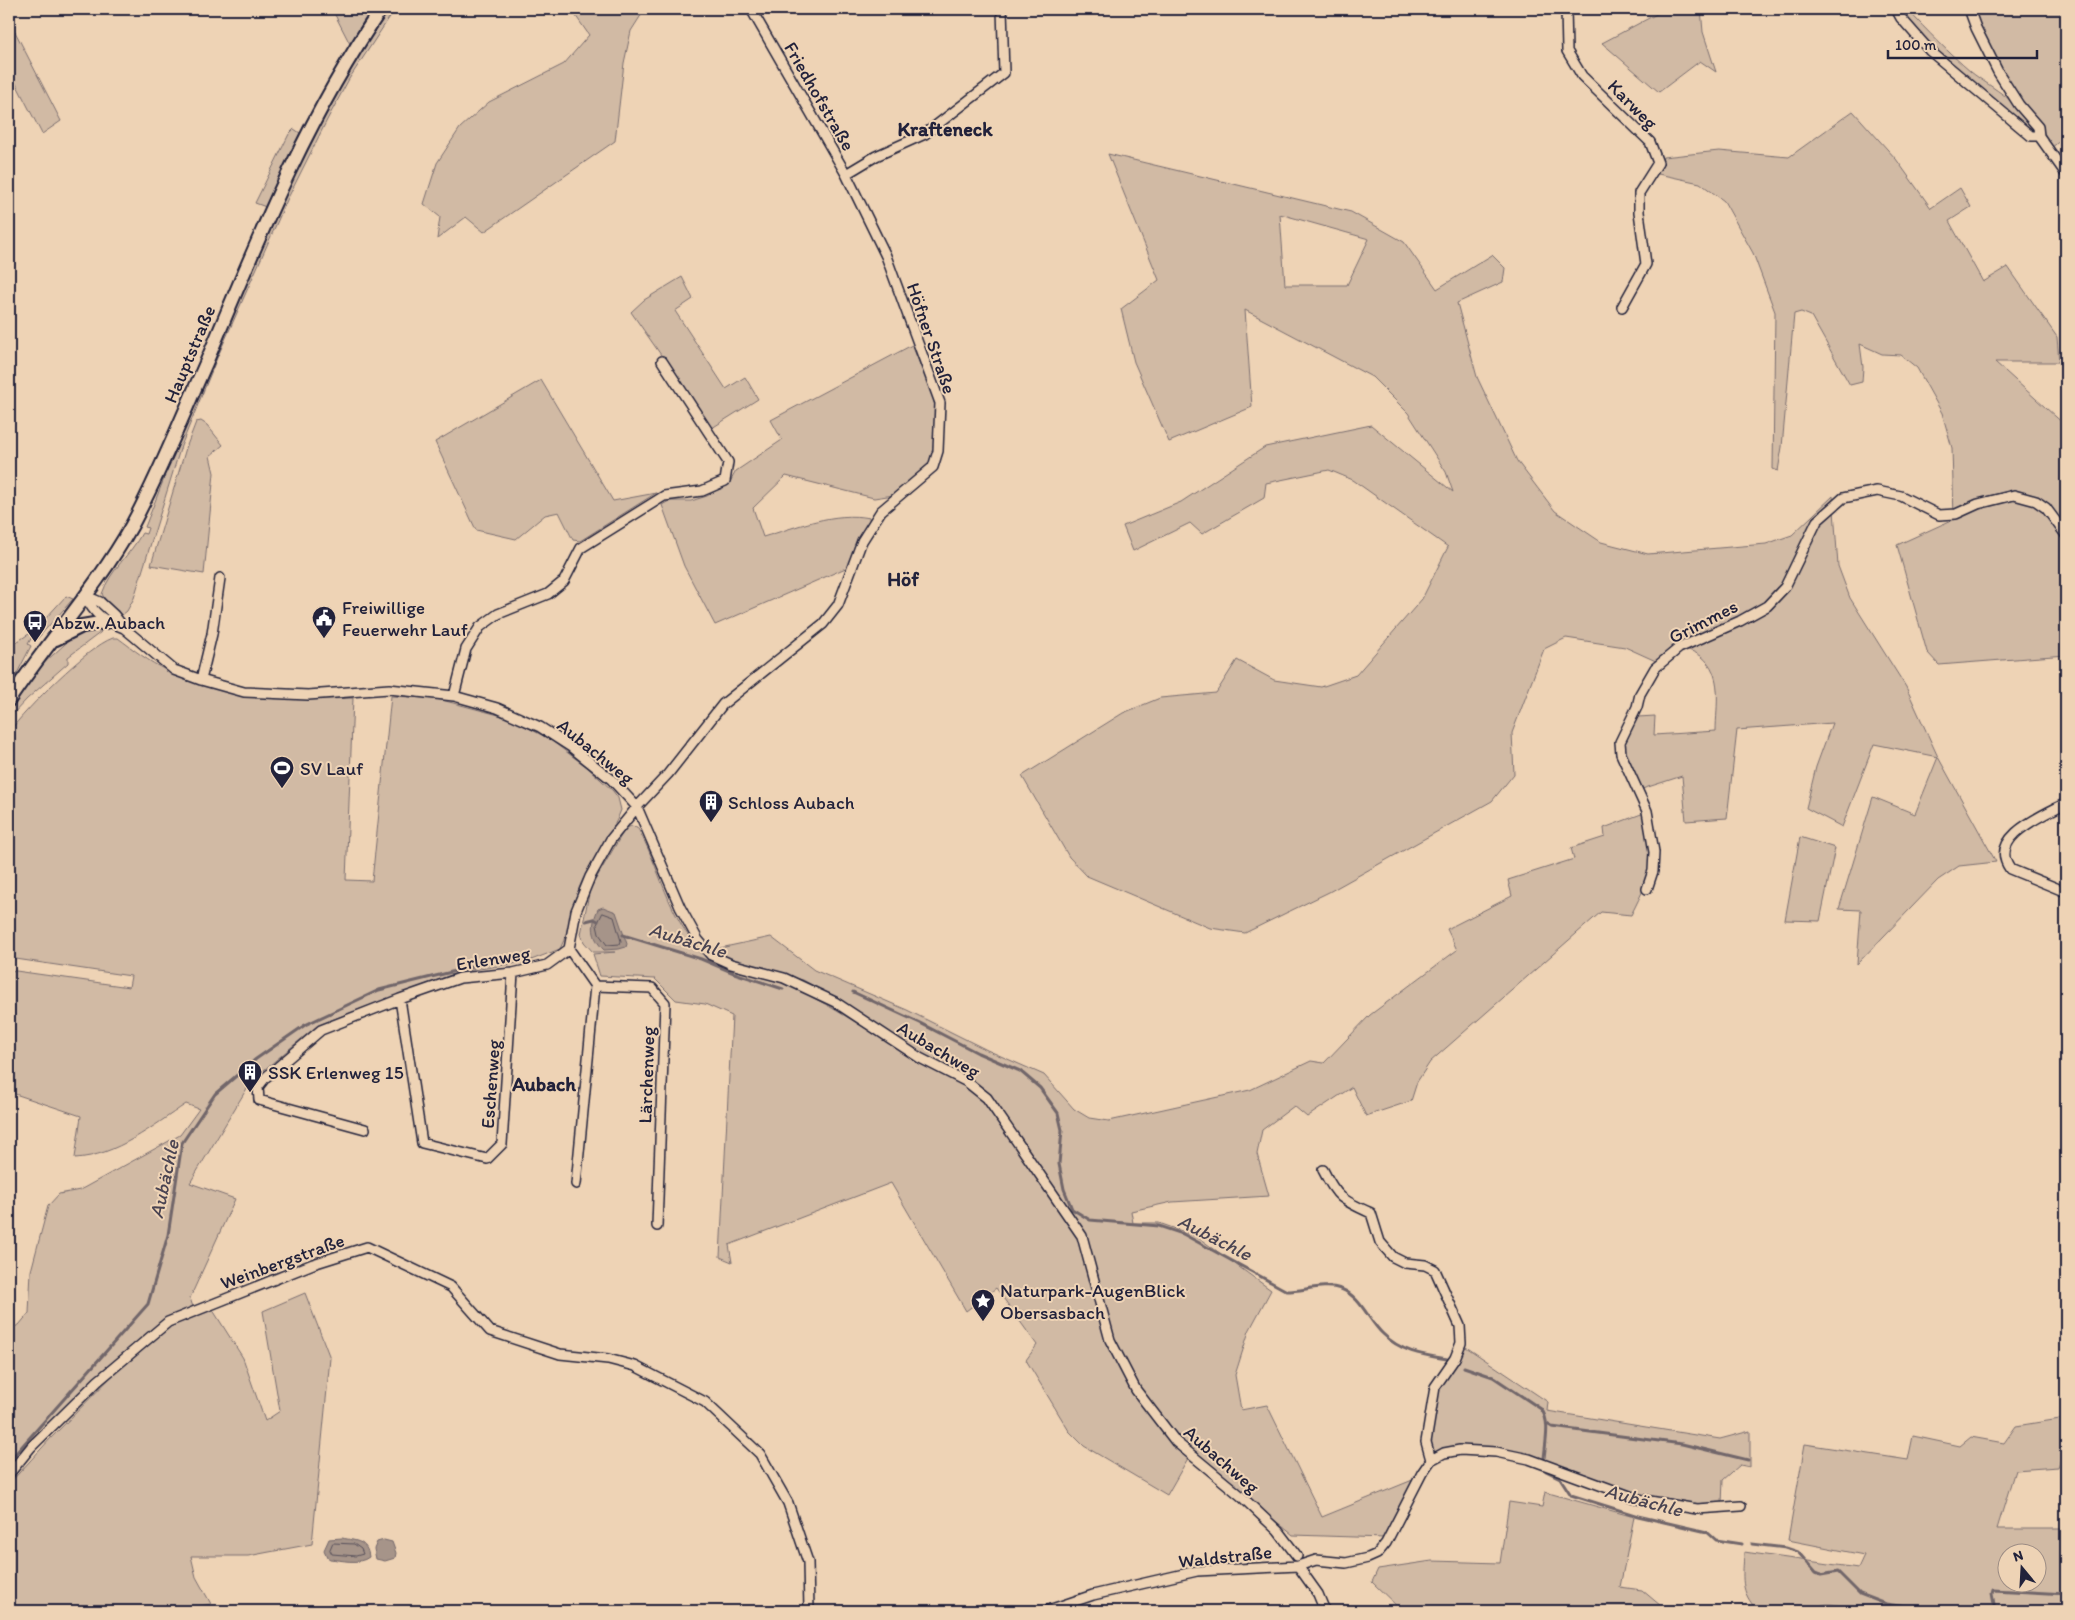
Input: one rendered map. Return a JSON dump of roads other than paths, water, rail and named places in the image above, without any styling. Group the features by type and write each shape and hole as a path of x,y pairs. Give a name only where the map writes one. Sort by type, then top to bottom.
{"main road":[{"name":"Hauptstraße","path":"9,700 86,596 132,525 153,481 273,204 309,128 339,74 381,9"},
{"path":"52,641 82,626 106,622"}],"street":[{"name":"Friedhofstraße","path":"751,9 846,174"},
{"path":"846,174 876,156 925,134 1004,73 1002,9"},
{"name":"Karweg","path":"1566,9 1567,51 1582,76 1650,142 1658,164 1639,193 1639,212 1646,264 1622,307"},
{"path":"1896,9 1900,18 1930,51 2031,136 2039,136"},
{"path":"1969,9 1976,28 1998,72 2019,106 2038,127 2039,136 2066,174"},
{"name":"Höfner Straße","path":"637,807 668,774 723,704 828,618 838,605 862,541 881,511 933,467 938,451 940,402 886,256 846,174"},
{"path":"454,696 466,649 480,626 498,614 548,594 564,581 581,548 664,496 702,491 725,481 728,462 662,361"},
{"name":"Grimmes","path":"1647,889 1652,871 1654,852 1647,811 1621,754 1620,742 1637,707 1640,694 1655,668 1679,648 1740,621 1766,606 1785,586 1817,521 1843,498 1878,491 1901,496 1939,515 1956,514 1978,504 2014,494 2036,501 2046,508 2066,535"},
{"path":"201,680 212,634 220,578"},
{"path":"86,596 94,612 106,622"},
{"name":"Aubachweg","path":"86,596 100,602 124,628 174,670 201,680 244,692 308,695 389,690 454,696 497,708 540,727 571,747 611,779 637,807 680,907 698,940 711,955 730,964 784,978 835,1002 920,1058 967,1082 987,1098 1082,1236 1110,1340 1136,1390 1176,1442 1241,1496 1278,1531 1297,1561"},
{"name":"Aubachweg","path":"106,622 124,628"},
{"path":"2066,804 2016,832 2008,840 2004,851 2005,863 2010,869 2066,892"},
{"path":"576,1184 595,986 569,948 576,911 590,877 611,838 637,807"},
{"name":"Erlenweg","path":"365,1129 259,1100 258,1087 265,1078 321,1030 460,978 513,972 547,965 569,948"},
{"name":"Eschenweg","path":"400,999 422,1142 487,1158 502,1144 513,972"},
{"name":"Lärchenweg","path":"595,986 652,988 666,1003 657,1226"},
{"path":"1323,1170 1339,1197 1347,1203 1370,1213 1380,1242 1393,1257 1405,1263 1425,1265 1435,1270 1460,1326 1461,1343 1455,1358 1435,1387 1426,1442 1432,1460"},
{"name":"Weinbergstraße","path":"9,1474 31,1447 98,1382 168,1322 313,1264 367,1247 451,1287 490,1331 560,1354 608,1358 635,1366 705,1402 760,1454 788,1503 808,1562 809,1611"},
{"path":"1297,1561 1316,1560 1346,1563 1377,1554 1386,1543 1422,1473 1432,1460 1444,1453 1460,1450 1496,1452 1529,1460 1638,1499 1697,1509 1741,1506"},
{"name":"Waldstraße","path":"1046,1611 1093,1595 1197,1572 1297,1561 1318,1594 1325,1611"}],"water":[{"path":"603,907 616,912 627,944 626,947 604,950 597,940 593,926 594,920 598,909"},
{"path":"342,1538 363,1544 368,1551 369,1557 360,1561 345,1561 327,1557 324,1550 329,1539"},
{"path":"384,1540 392,1542 396,1553 395,1558 385,1561 376,1559 374,1549 377,1542"}],"waterway":[{"name":"Aubächle","path":"586,921 594,919 598,921"},
{"name":"Aubächle","path":"623,935 701,959 734,973 783,989"},
{"name":"Aubächle","path":"9,1461 148,1304 168,1235 182,1143 215,1094 256,1059 305,1025 379,990 508,958"},
{"name":"Aubächle","path":"853,992 920,1023 978,1053 1020,1071 1040,1088 1058,1113 1062,1130 1059,1164 1064,1189 1072,1209 1090,1220 1159,1226 1183,1234 1287,1291 1321,1287 1341,1289 1354,1297 1383,1334 1397,1345 1421,1354 1447,1359"},
{"name":"Aubächle","path":"1464,1367 1493,1377 1541,1409 1547,1426 1544,1459"},
{"path":"1547,1424 1552,1427 1682,1444 1748,1460"},
{"name":"Aubächle","path":"1546,1471 1560,1478 1571,1495 1638,1516 1707,1532 1716,1540 1742,1544"},
{"name":"Aubächle","path":"1752,1544 1786,1548 1798,1552 1816,1573 1821,1575 1838,1572 1860,1594 1886,1604 1932,1611"},
{"name":"Aubächle","path":"1995,1611 1993,1590 2066,1594"}],"place":[{"name":"Freiwillige Feuerwehr Lauf","path":"324,639"},
{"name":"Abzw. Aubach","path":"35,643"},
{"name":"SV Lauf","path":"282,789"},
{"name":"Schloss Aubach","path":"711,823"},
{"name":"SSK Erlenweg 15","path":"250,1093"},
{"name":"Naturpark-AugenBlick Obersasbach","path":"983,1322"}],"district":[{"name":"Krafteneck","path":"945,129"},
{"name":"Höf","path":"903,579"},
{"name":"Aubach","path":"544,1084"}]}
